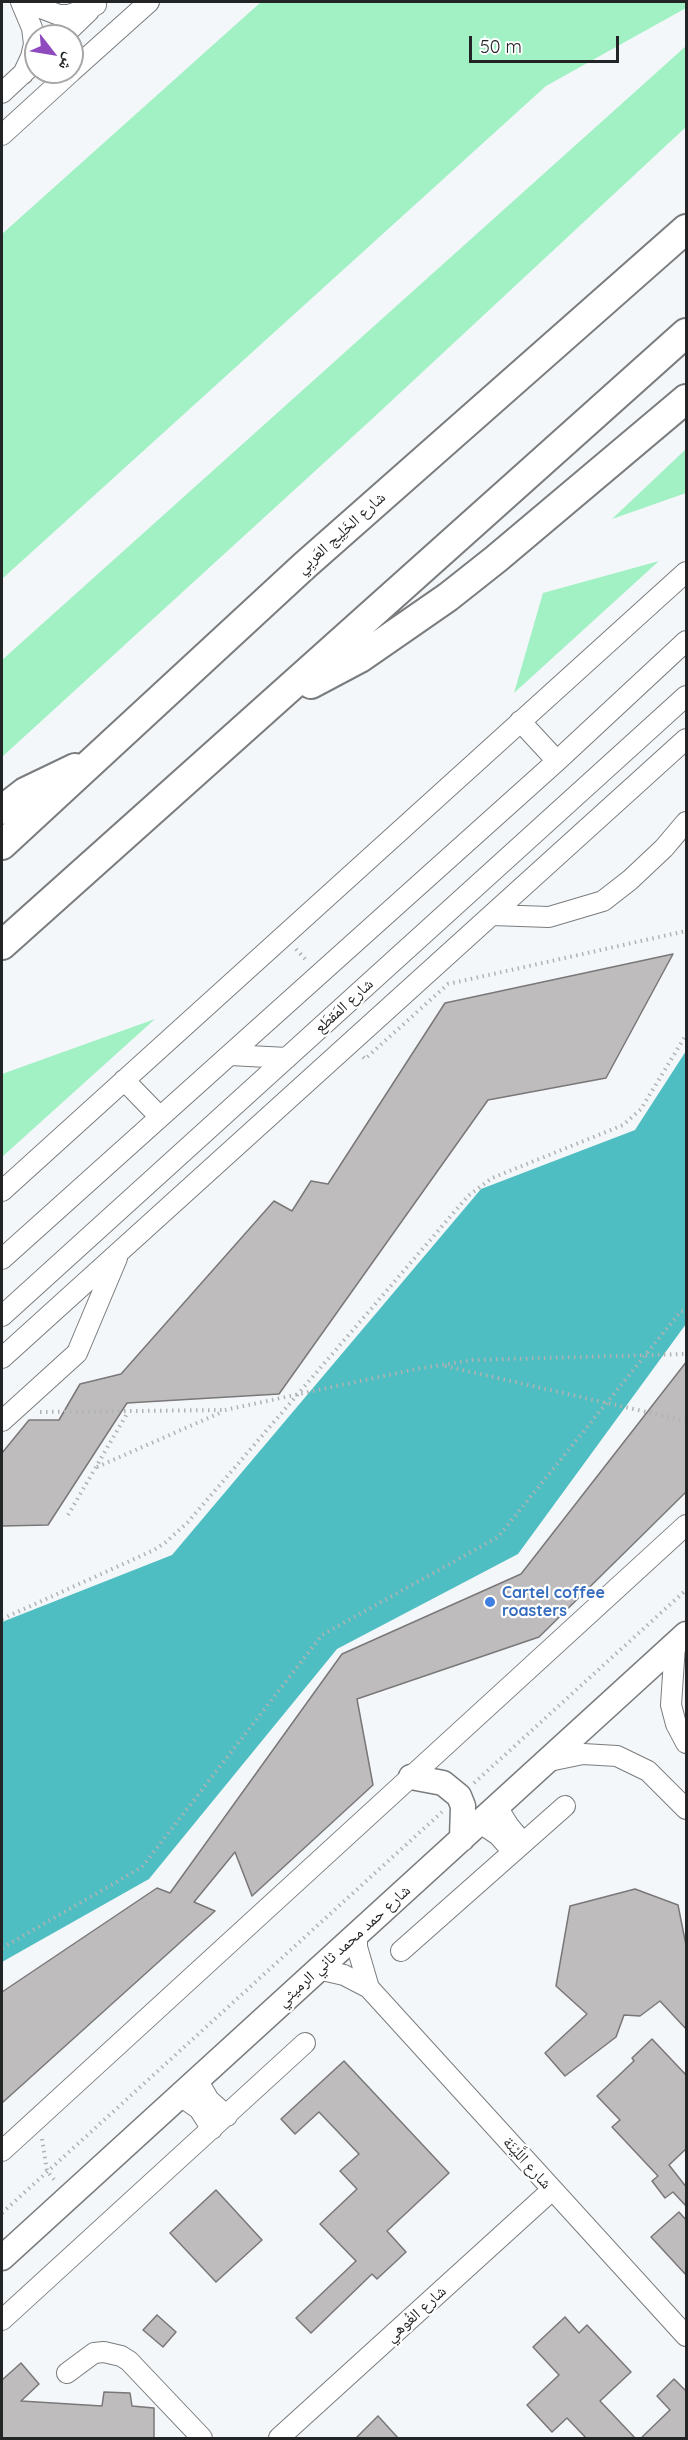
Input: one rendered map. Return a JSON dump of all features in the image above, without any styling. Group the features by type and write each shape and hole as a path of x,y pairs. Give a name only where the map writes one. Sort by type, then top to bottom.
{"highway":[{"name":"شارع الخَلِيج العَربِي","path":"2,845 304,566 687,229"},
{"path":"2,945 687,333"},
{"path":"279,699 360,658 448,597 687,399"},
{"path":"2,810 50,778 99,757"}],"main road":[{"name":"شارع حمد محمد ثاني الرميثي","path":"2,2258 681,1640"},
{"path":"411,1777 444,1783 459,1796 463,1806 462,1839"}],"street":[{"path":"23,2 59,15 69,15 98,3"},
{"path":"23,2 31,24"},
{"path":"84,61 149,2"},
{"path":"76,24 98,3"},
{"path":"2,93 24,73"},
{"path":"2,135 59,84"},
{"path":"2,1191 687,572"},
{"path":"2,1259 557,761 687,641"},
{"name":"شارع المَقطَع","path":"2,1316 687,696"},
{"path":"520,721 557,761"},
{"name":"شارع المَقطَع","path":"2,1358 687,739"},
{"path":"492,915 549,916 603,901 630,880 687,822"},
{"path":"230,1055 292,1054 318,1072"},
{"path":"124,1080 160,1117"},
{"path":"6,1417 77,1353 119,1252"},
{"path":"2,2151 687,1525"},
{"path":"681,1640 671,1705 676,1724 687,1743"},
{"path":"549,1761 583,1754 617,1756 648,1771 687,1809"},
{"path":"401,1951 565,1806"},
{"path":"489,1815 498,1835 518,1847"},
{"name":"شارع اللَّيْنَة","path":"357,1935 357,1947 369,1988"},
{"name":"شارع اللَّيْنَة","path":"318,1969 344,1975 369,1988 687,2336"},
{"path":"2,2320 305,2043"},
{"path":"188,2088 209,2100 227,2116"},
{"path":"188,2088 212,2129"},
{"name":"شارع الغُوهي","path":"279,2439 552,2190"},
{"path":"67,2373 94,2354 104,2352 121,2356 129,2361 202,2439"}],"path":[{"path":"351,1043 365,1059 448,984 687,931"},
{"path":"285,937 318,974"},
{"path":"2,1619 154,1550 166,1542 188,1522 468,1196 492,1178 623,1125 641,1109 687,1035"},
{"path":"2,1948 142,1867 322,1635 498,1537 681,1311 687,1311"},
{"path":"6,1417 129,1411 225,1410 473,1360 687,1354"},
{"path":"441,1365 687,1421"},
{"path":"97,1467 225,1410"},
{"path":"68,1515 129,1411"},
{"path":"2,2213 687,1590"},
{"path":"32,2123 41,2138 47,2171 69,2196"}],"green space":[{"path":"261,2 686,2 686,8 546,86 2,579 2,234"},
{"path":"686,46 686,127 372,419 2,757 2,660"},
{"path":"686,449 686,493 612,519"},
{"path":"659,561 514,693 543,593"},
{"path":"155,1019 2,1157 2,1074"}],"water":[{"path":"686,1051 686,1324 518,1554 337,1649 149,1879 2,1962 2,1622 172,1555 481,1189 635,1130"}],"building":[{"path":"673,954 606,1078 488,1100 279,1394 127,1403 48,1525 2,1526 2,1453 29,1420 59,1420 80,1384 121,1374 274,1201 292,1211 311,1181 328,1184 445,1003"},
{"path":"687,1361 687,1491 539,1637 357,1699 373,1785 252,1896 235,1852 194,1902 215,1911 2,2103 2,1992 157,1888 170,1893 342,1654 521,1574"},
{"path":"635,1889 678,1905 687,1950 687,2030 660,2001 640,2016 624,2015 616,2037 565,2076 545,2053 587,2014 556,1986 570,1906"},
{"path":"652,2039 687,2076 687,2148 669,2165 687,2188 686,2206 673,2192 665,2198 652,2181 658,2176 612,2127 620,2120 597,2096 634,2061 632,2058"},
{"path":"344,2061 449,2173 387,2231 406,2252 377,2279 372,2274 311,2333 296,2318 356,2261 320,2224 357,2189 340,2171 359,2154 319,2112 295,2134 281,2119"},
{"path":"216,2190 262,2240 216,2282 170,2233"},
{"path":"679,2212 687,2221 687,2276 651,2237"},
{"path":"157,2315 176,2332 163,2347 143,2330"},
{"path":"565,2317 579,2333 587,2325 631,2372 600,2401 636,2439 587,2439 567,2418 552,2432 527,2405 559,2375 533,2347"},
{"path":"21,2363 39,2384 21,2401 102,2406 104,2392 130,2393 132,2406 154,2408 154,2439 2,2439 2,2380"},
{"path":"674,2379 687,2392 687,2439 640,2439 670,2410 657,2396"},
{"path":"378,2416 399,2439 355,2439"}],"place":[{"name":"Cartel coffee roasters","path":"490,1602"}]}
